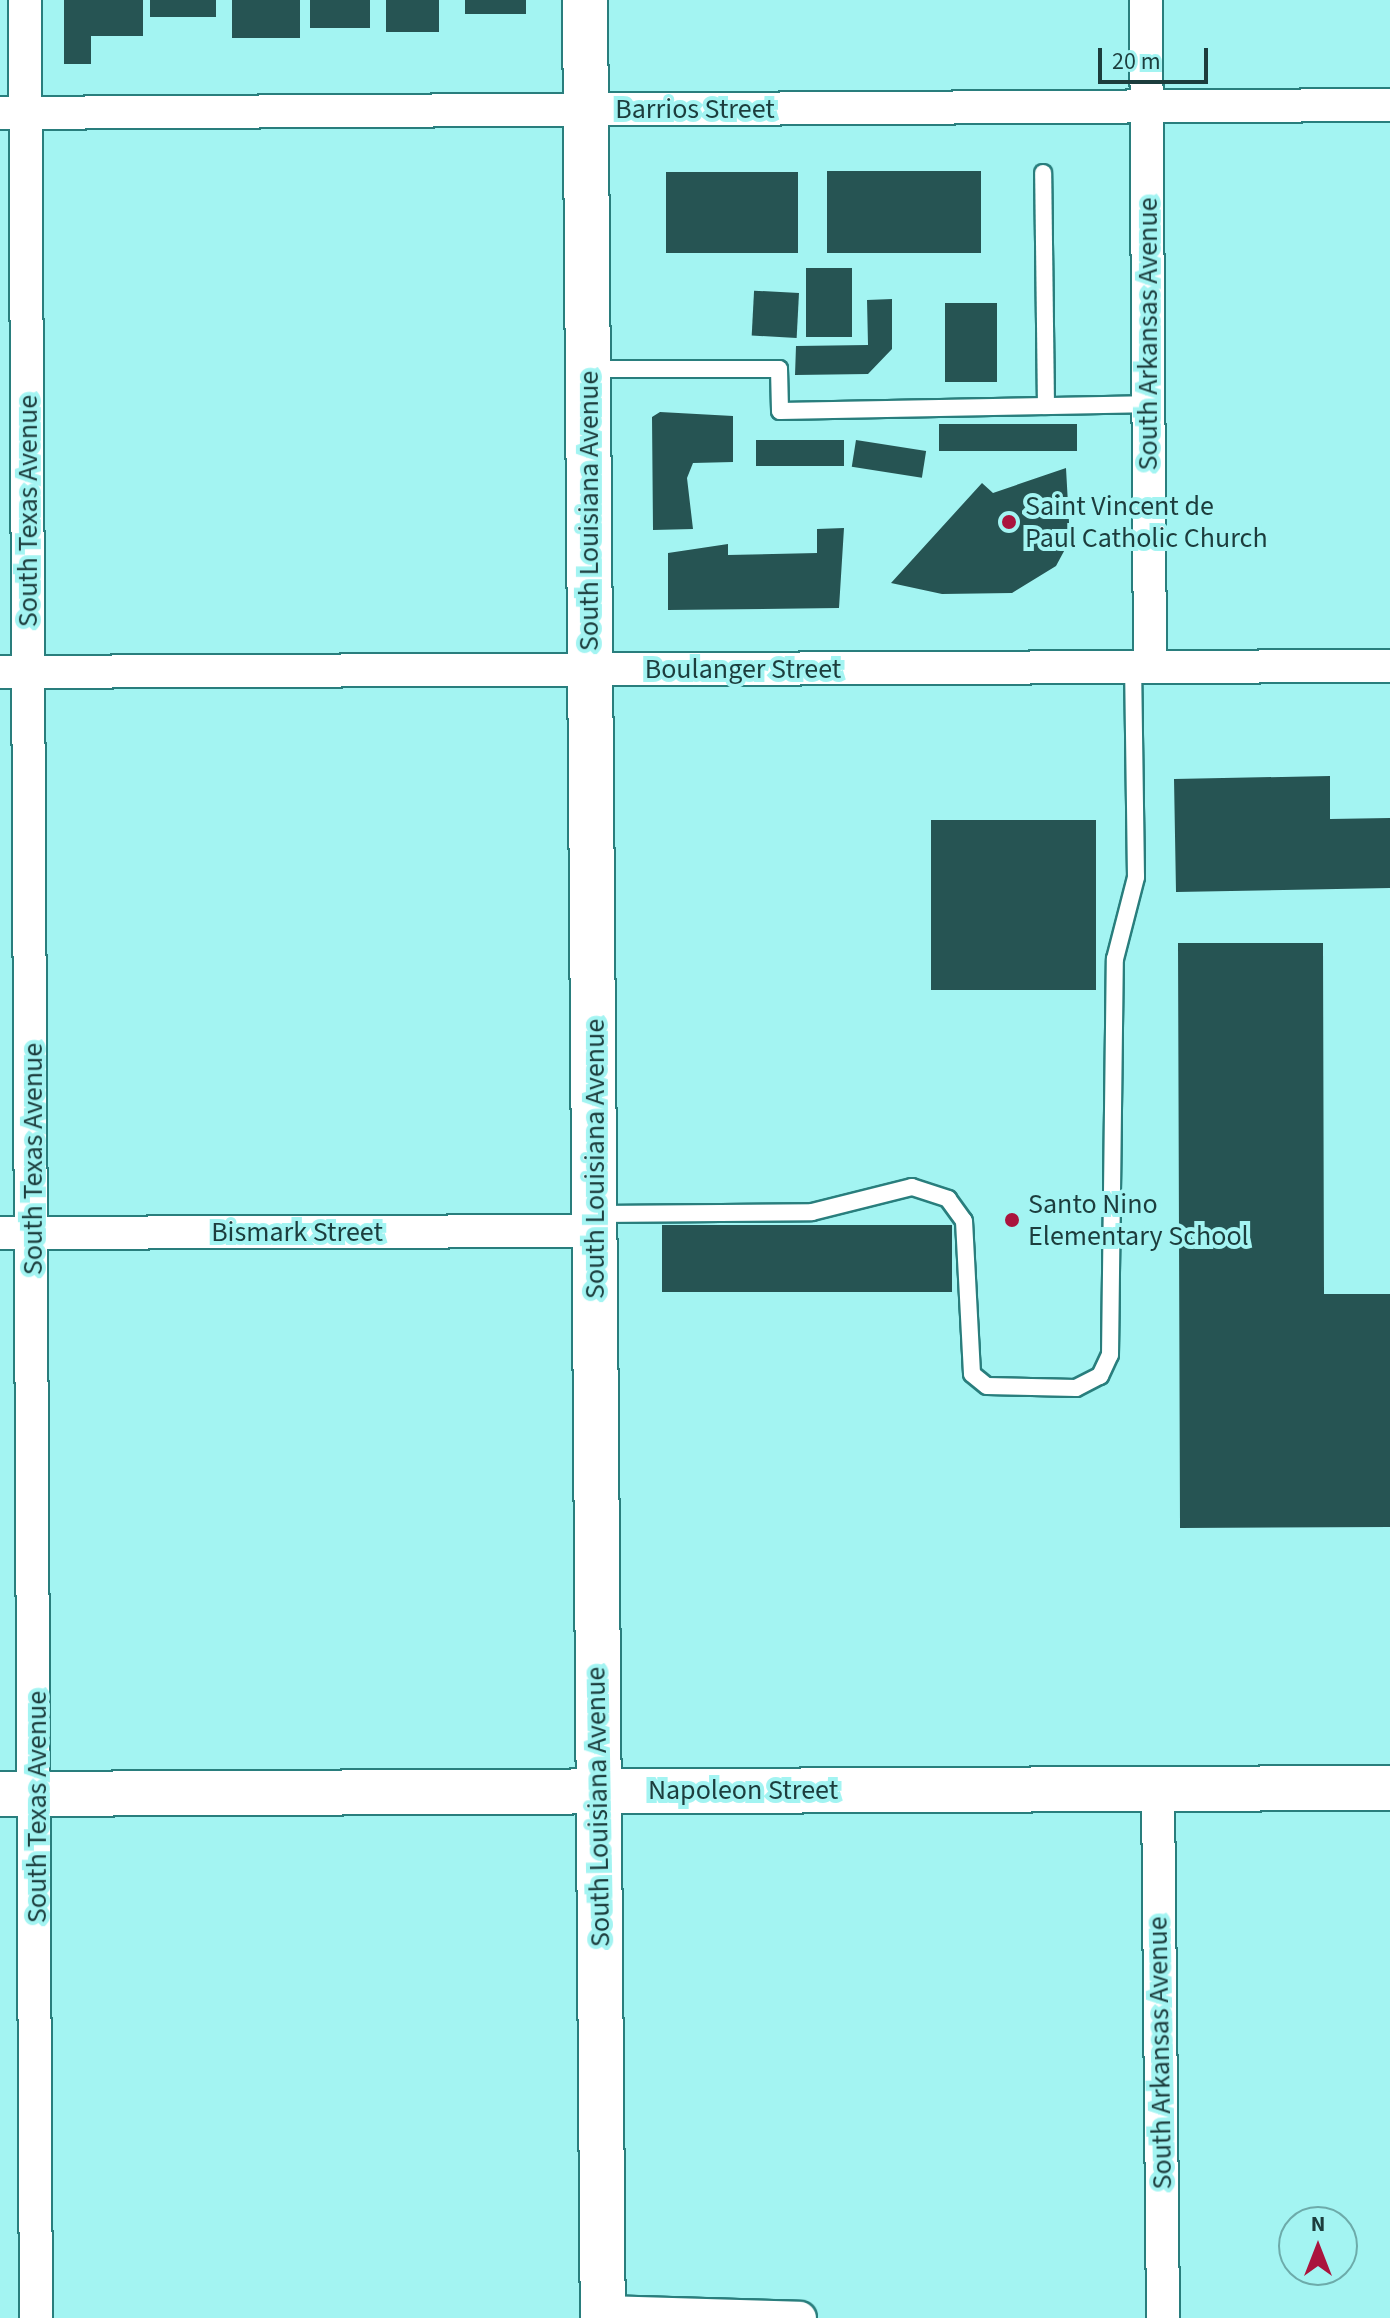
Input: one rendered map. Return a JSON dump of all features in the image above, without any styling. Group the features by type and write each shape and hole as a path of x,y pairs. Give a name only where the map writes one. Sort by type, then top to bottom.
{"street":[{"name":"South Texas Avenue","path":"25,0 13,113 15,672 34,1233 19,1794 36,2318"},
{"name":"South Louisiana Avenue","path":"585,0 603,2315"},
{"name":"South Arkansas Avenue","path":"1142,667 1148,404 1146,0"},
{"name":"Barrios Street","path":"13,113 1390,105"},
{"name":"Boulanger Street","path":"15,672 1390,666"},
{"name":"Bismark Street","path":"0,1233 596,1222"},
{"name":"Napoleon Street","path":"19,1794 1390,1788"},
{"name":"South Arkansas Avenue","path":"1158,1789 1163,2318"},
{"path":"603,2315 800,2318"}],"lane":[{"path":"1043,173 1046,406"},
{"path":"588,369 779,369 780,411 1148,404"},
{"path":"596,1222 812,1212 912,1187 948,1199 964,1221 972,1374 987,1386 1076,1388 1100,1376 1110,1355 1115,959 1136,877 1142,667"}],"building":[{"path":"64,0 143,0 143,36 91,36 91,64 64,64"},
{"path":"150,0 216,0 216,17 150,17"},
{"path":"232,0 300,0 300,38 232,38"},
{"path":"310,0 370,0 370,28 310,28"},
{"path":"386,0 439,0 439,32 386,32"},
{"path":"465,0 526,0 526,14 465,14"},
{"path":"827,171 981,171 981,253 827,253"},
{"path":"666,172 798,172 798,253 666,253"},
{"path":"806,268 852,268 852,337 806,337"},
{"path":"754,291 799,293 797,338 752,336"},
{"path":"892,299 892,349 868,374 795,375 796,346 868,345 867,300"},
{"path":"945,303 997,303 997,382 945,382"},
{"path":"660,412 733,416 733,462 693,463 687,478 693,529 653,530 652,417"},
{"path":"939,424 1077,424 1077,451 939,451"},
{"path":"756,440 844,440 844,466 756,466"},
{"path":"856,440 926,451 922,478 852,467"},
{"name":"Saint Vincent de Paul Catholic Church","path":"1066,468 1070,540 1056,566 1012,593 942,594 891,583 982,483 993,493"},
{"path":"844,528 839,608 668,610 668,553 728,544 728,555 817,553 817,529"},
{"path":"1330,776 1330,819 1390,818 1390,888 1176,892 1174,779"},
{"path":"931,820 1096,820 1096,990 931,990"},
{"path":"1178,943 1323,943 1324,1294 1390,1294 1390,1527 1180,1528"},
{"path":"662,1225 952,1225 952,1292 662,1292"}],"place":[{"name":"Saint Vincent de Paul Catholic Church","path":"1009,522"},
{"name":"Santo Nino Elementary School","path":"1012,1220"}]}
